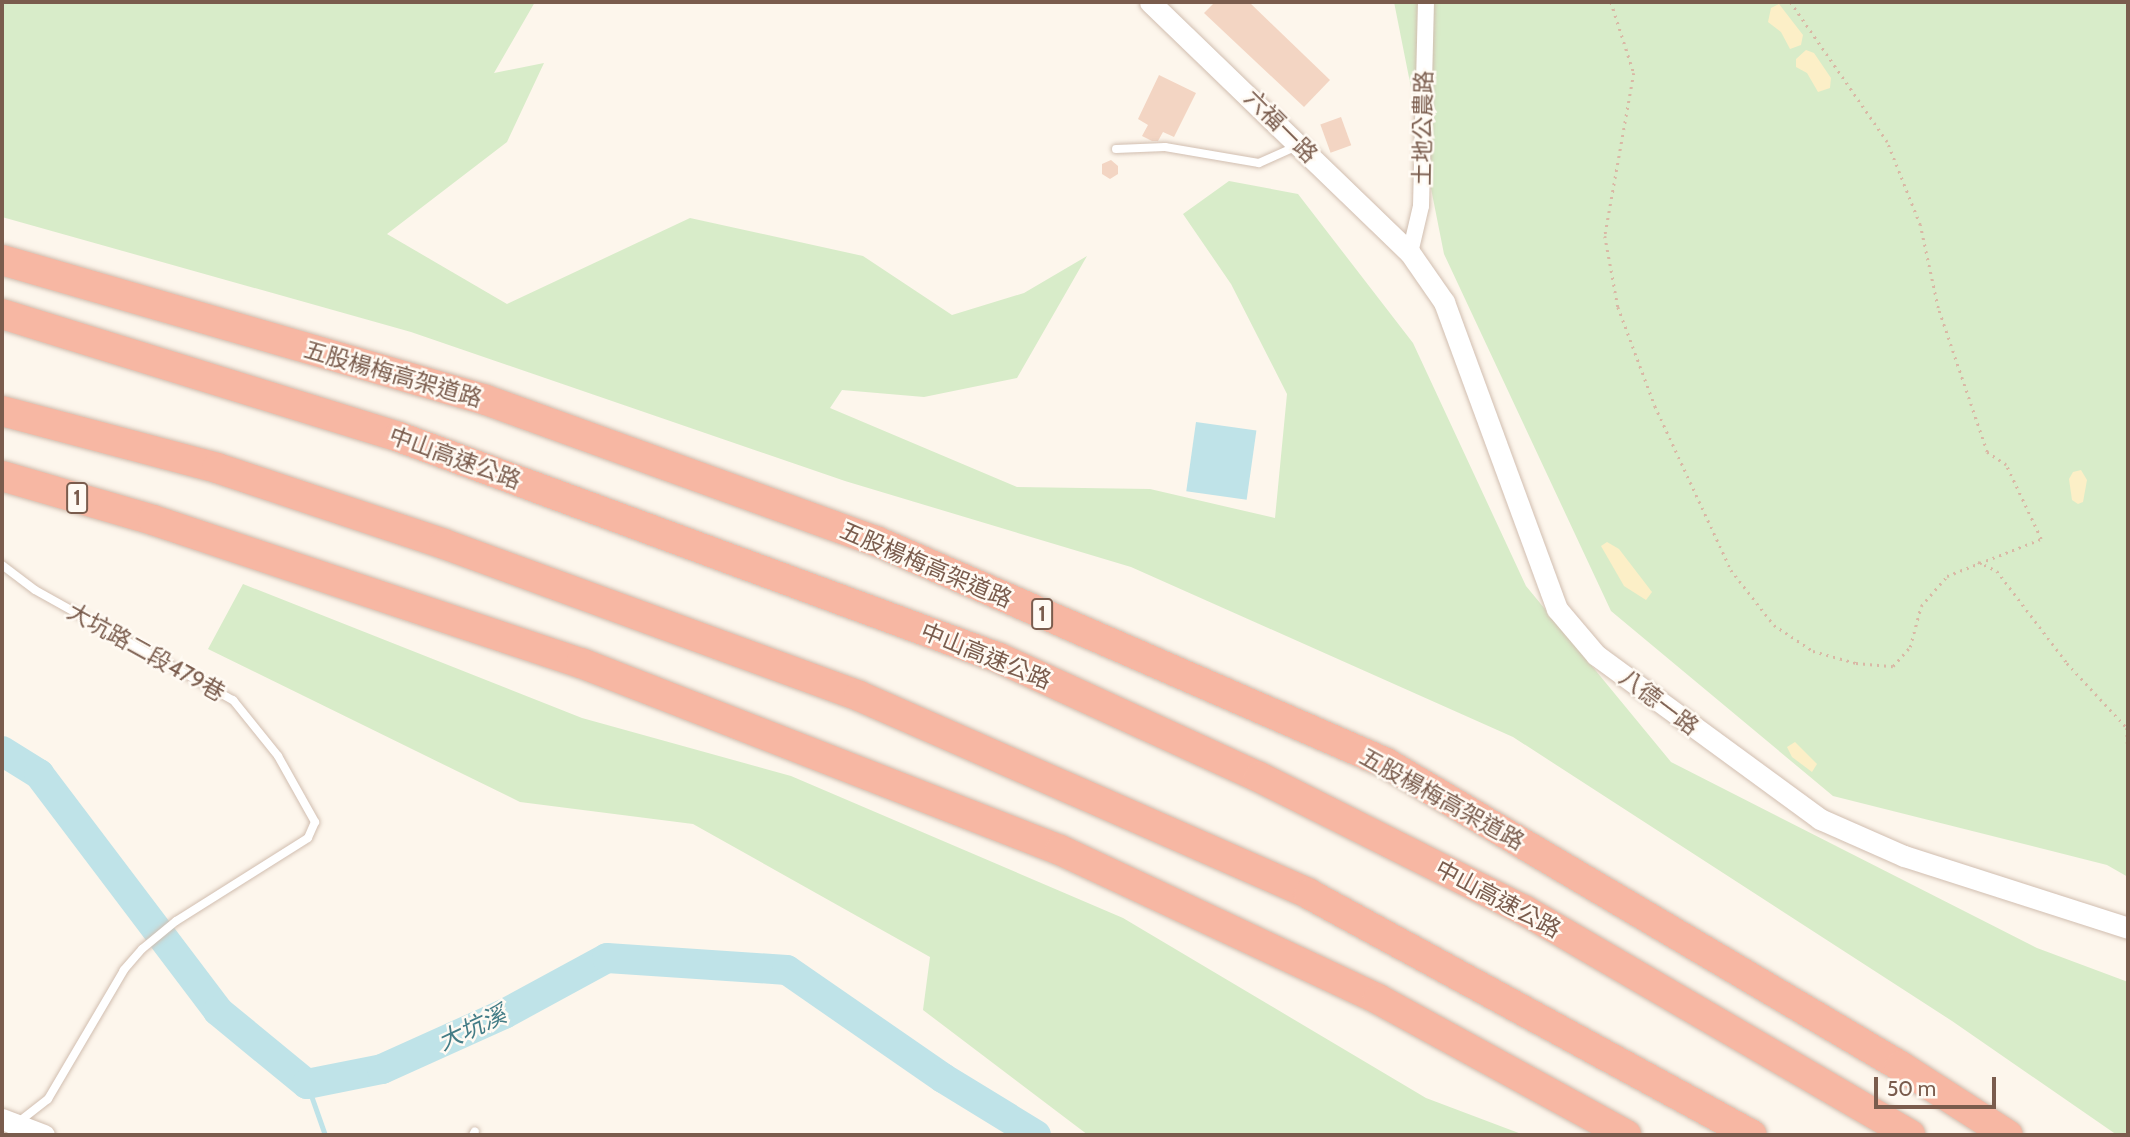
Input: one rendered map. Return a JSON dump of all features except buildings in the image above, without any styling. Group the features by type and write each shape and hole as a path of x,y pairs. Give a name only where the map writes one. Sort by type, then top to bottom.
{"highway":[{"name":"五股楊梅高架道路","path":"2,260 486,400 863,537 1386,763 1900,1066 2008,1135"},
{"name":"中山高速公路","path":"2,314 399,437 999,659 1259,777 1524,910 1910,1135"},
{"path":"2,411 217,468 444,544 859,696 1309,894 1752,1135"},
{"name":"1","path":"2,476 153,520 581,663 1060,850 1378,999 1626,1135"}],"street":[{"name":"六福一路","path":"1150,2 1410,253"},
{"name":"土地公農路","path":"1410,253 1421,206 1426,2"},
{"name":"八德一路","path":"1410,253 1444,302 1557,609 1596,654 1820,819 1905,856 2128,928"},
{"path":"9,1126 44,1135"}],"lane":[{"path":"1116,149 1165,147 1259,163 1300,144"},
{"name":"大坑路二段479巷","path":"2,565 35,590 233,700 278,756 315,822 308,838 176,921 142,949 124,970 48,1099 9,1126"}],"path":[{"path":"1611,2 1634,73 1605,236 1618,307 1655,406 1731,570 1774,625 1813,651 1856,663 1893,666 1910,647 1922,606 1947,576 2041,540 2006,465 1987,452 1938,308 1920,225 1887,142 1790,2"},
{"path":"1979,562 1997,571 2067,663 2127,728 2128,758"}],"green space":[{"path":"2,2 535,2 494,73 544,63 507,142 387,234 507,304 690,218 863,256 952,315 1024,293 1087,256 1017,378 924,397 842,390 830,408 1017,487 1150,489 1275,518 1287,394 1231,284 1183,214 1229,181 1298,194 1413,343 1526,586 1671,762 2037,948 2128,982 2128,1135 2117,1135 1952,1021 1513,737 1131,567 845,481 411,332 2,217"},
{"path":"1394,2 2128,2 2128,877 2107,865 1833,796 1611,611 1444,254"},
{"path":"243,584 582,718 791,776 1123,918 1426,1098 1524,1135 1088,1135 923,1010 930,957 693,824 520,802 208,649"}],"sand":[{"path":"1779,4 1803,35 1801,45 1790,49 1781,32 1768,22 1771,8"},
{"path":"1806,50 1814,53 1831,78 1830,88 1818,92 1807,73 1796,67 1796,59"},
{"path":"2081,470 2087,480 2083,502 2078,504 2072,500 2069,479 2073,472"},
{"path":"1607,542 1619,549 1652,592 1646,600 1624,586 1601,546"},
{"path":"1795,742 1817,764 1812,772 1792,757 1787,747"}],"water":[{"path":"1196,422 1256,430 1247,500 1186,491"}],"waterway":[{"name":"大坑溪","path":"2,751 39,774 218,1011 307,1084 382,1069 504,1014 607,958 787,970 943,1078 1036,1135"},
{"path":"307,1084 325,1135"}]}
